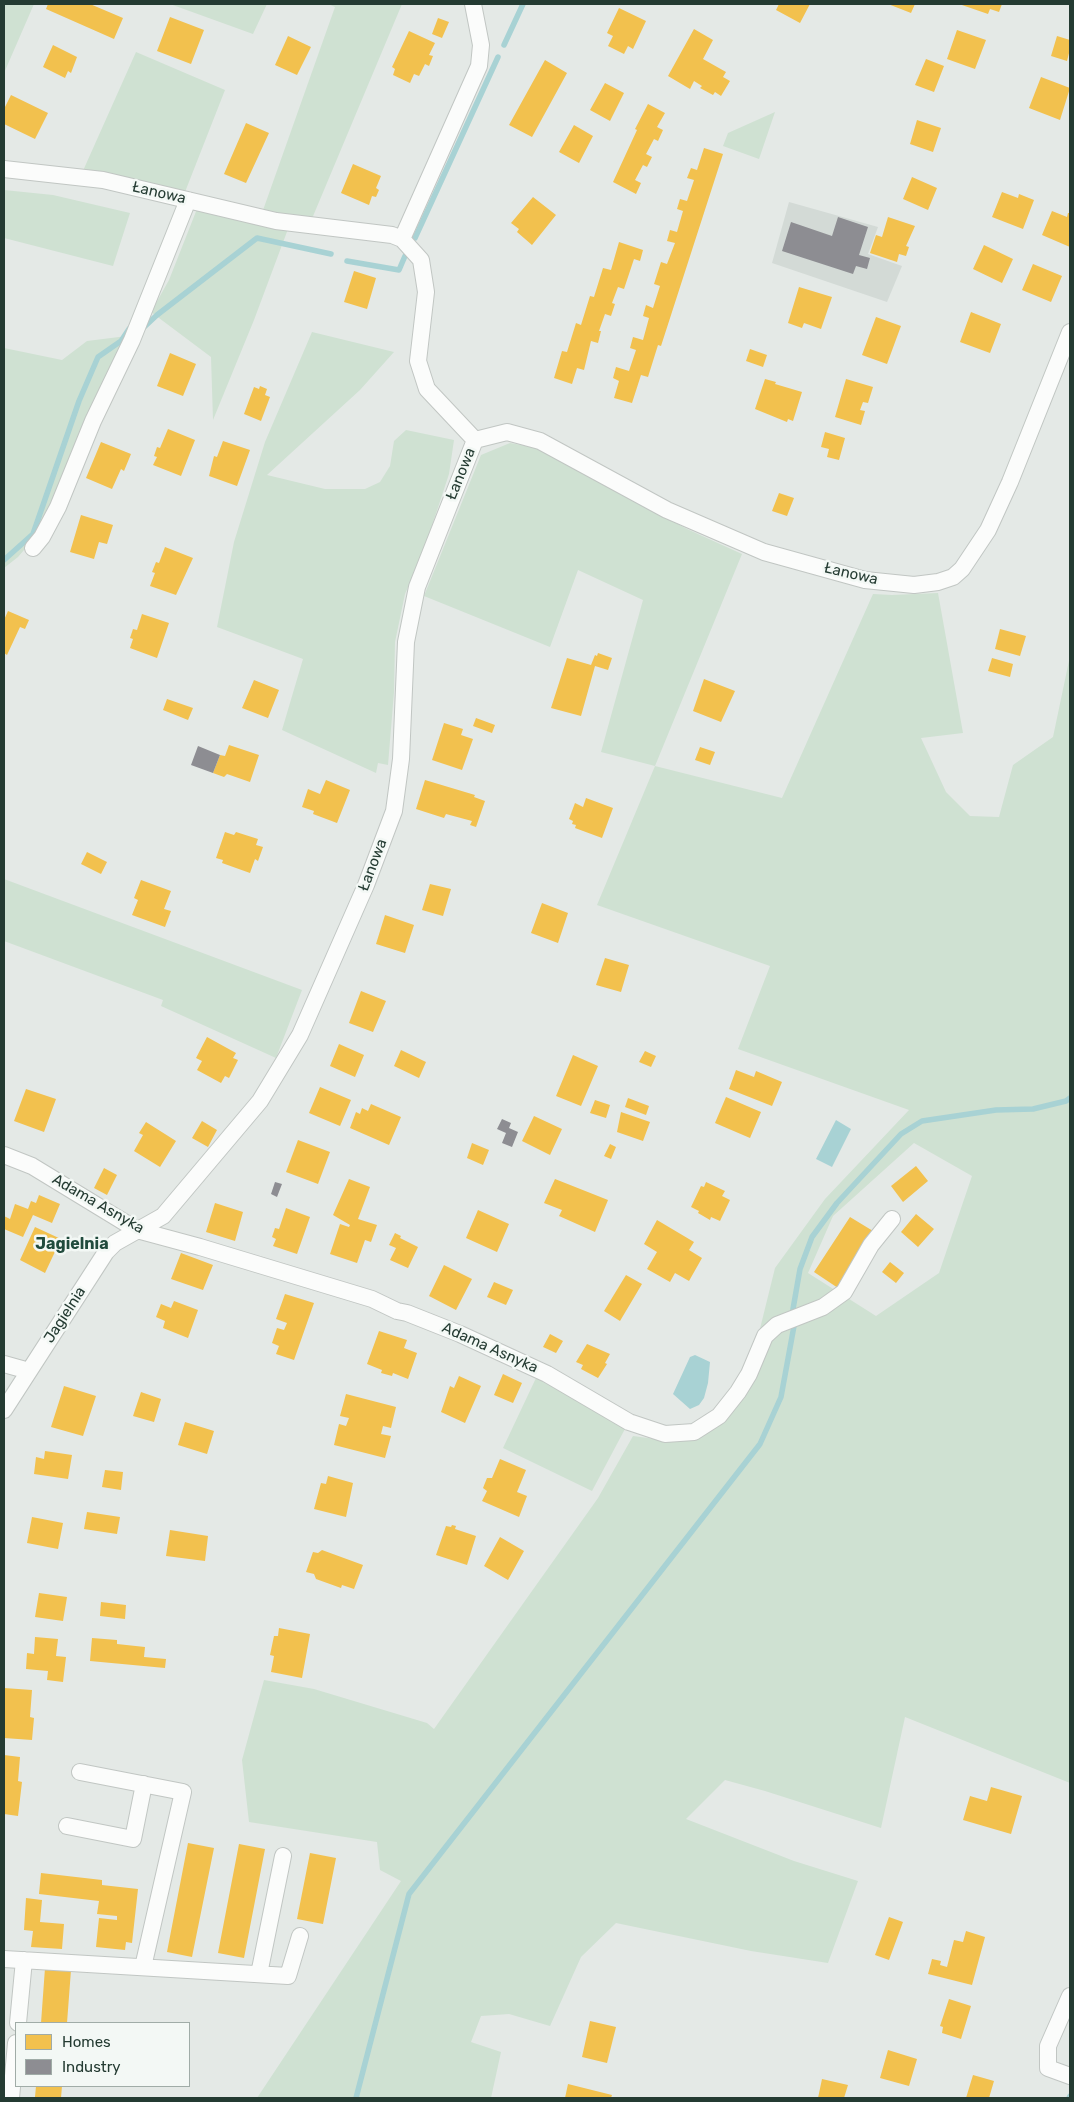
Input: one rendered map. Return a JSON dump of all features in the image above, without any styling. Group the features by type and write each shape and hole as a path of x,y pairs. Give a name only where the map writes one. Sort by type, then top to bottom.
{"street":[{"path":"402,239 479,66 481,45 473,4"},
{"name":"Łanowa","path":"4,169 103,180 276,221 392,235 402,239 421,260 426,292 418,360 427,388 475,440"},
{"path":"33,548 42,537 58,507 93,421 132,340 188,200"},
{"name":"Łanowa","path":"475,440 507,432 540,441 667,510 764,552 865,580 914,585 938,582 953,577 962,569 988,530 1010,482 1070,332"},
{"name":"Łanowa","path":"137,1230 163,1216 260,1101 300,1035 334,961 394,811 401,759 406,642 417,588 475,440"},
{"name":"Adama Asnyka","path":"4,1155 32,1166 137,1230 363,1296 397,1311 407,1313 460,1334 547,1374 629,1422 665,1434 694,1432 719,1416 738,1392 749,1374 765,1336 777,1325 823,1307 844,1292 871,1245 892,1219"},
{"name":"Jagielnia","path":"4,1410 106,1252 137,1230"},
{"path":"4,1364 29,1371"},
{"path":"80,1772 183,1792 143,1967"},
{"path":"67,1826 133,1839 144,1784"},
{"path":"259,1974 283,1856"},
{"path":"4,1958 288,1976 300,1936"},
{"path":"18,2022 24,1960"},
{"path":"1070,1996 1048,2046 1048,2068 1070,2076"},
{"path":"11,2098 15,2054"}],"shaded area":[{"path":"789,202 878,227 868,254 902,266 887,302 772,263"}],"green space":[{"path":"4,4 34,4 4,73"},
{"path":"170,4 267,4 253,34"},
{"path":"328,4 402,4 311,221 262,213 335,7"},
{"path":"136,52 225,90 185,192 82,173"},
{"path":"775,112 759,159 723,146 728,133"},
{"path":"4,190 53,195 130,213 113,266 4,238"},
{"path":"197,209 288,229 254,320 213,420 211,357 151,312 169,280"},
{"path":"312,332 394,352 360,390 267,475 325,489 365,489 380,482 390,466 394,441 406,430 454,440 449,474 424,550 405,594 395,642 394,692 388,765 378,763 376,773 282,730 303,659 217,627 234,542 265,442"},
{"path":"127,336 42,529 18,557 4,568 4,348 62,360 87,341"},
{"path":"510,443 538,448 687,529 742,554 655,766 601,752 643,600 578,570 550,647 424,596 481,455"},
{"path":"938,593 963,733 921,738 946,792 970,816 999,817 1013,765 1053,737 1070,656 1070,1783 905,1717 881,1828 725,1780 686,1819 794,1861 858,1881 828,1963 751,1951 616,1923 581,1957 550,2026 509,2014 481,2016 471,2042 501,2052 491,2098 257,2098 401,1881 380,1870 377,1842 249,1822 242,1760 264,1680 314,1689 427,1723 434,1729 598,1498 633,1436 663,1440 726,1420 753,1357 775,1268 825,1199 909,1110 738,1049 770,966 597,905 655,766 782,798 873,594","holes":["914,1143 972,1176 939,1273 876,1316 808,1273 833,1216"]},
{"path":"4,879 302,990 276,1058 161,1006 163,1000 4,941"},
{"path":"536,1378 626,1427 592,1491 503,1448"}],"water":[{"path":"836,1120 851,1129 832,1167 816,1159"},
{"path":"695,1355 710,1362 704,1398 699,1405 690,1409 673,1394 690,1357"}],"building: Homes":[{"path":"48,4 90,4 123,18 114,39 46,9"},
{"path":"779,4 810,4 800,23 776,10"},
{"path":"888,4 915,4 911,13"},
{"path":"959,4 1002,4 999,12 990,9 988,14"},
{"path":"619,8 646,21 633,49 628,46 624,54 608,46 613,36 607,33"},
{"path":"170,17 204,30 191,64 157,51"},
{"path":"438,18 449,22 442,38 432,34"},
{"path":"694,29 713,40 703,59 726,72 723,77 730,81 721,96 715,92 713,95 700,88 702,86 694,81 690,89 668,76"},
{"path":"957,30 986,40 975,69 947,59"},
{"path":"409,31 435,43 429,55 433,56 429,66 425,64 419,76 414,74 410,83 393,75 395,69 392,67"},
{"path":"288,36 311,47 297,75 275,65"},
{"path":"1057,36 1070,40 1067,61 1051,56"},
{"path":"53,45 77,57 71,73 68,71 65,78 43,67"},
{"path":"926,59 944,66 934,92 915,85"},
{"path":"545,60 567,73 532,137 509,125"},
{"path":"1041,77 1070,88 1060,120 1029,108"},
{"path":"605,83 624,93 610,121 590,110"},
{"path":"11,95 48,113 35,139 4,124 4,109"},
{"path":"648,104 665,113 657,127 663,130 658,141 654,139 646,154 652,157 647,167 643,165 635,180 641,183 636,194 613,182 637,130 635,129"},
{"path":"917,120 941,128 933,152 910,144"},
{"path":"246,123 269,133 246,183 224,174"},
{"path":"574,125 593,136 579,163 559,152"},
{"path":"704,148 723,154 661,346 658,345 648,377 641,375 632,403 614,398 619,381 613,378 616,367 629,371 636,350 630,348 633,337 643,340 649,318 643,316 646,305 653,308 660,286 654,284 661,262 667,264 675,243 667,241 670,230 677,232 683,211 677,209 680,199 687,201 694,180 687,178 691,168 697,170"},
{"path":"353,164 381,176 376,188 379,190 376,197 372,196 369,205 341,193"},
{"path":"912,177 937,188 928,210 903,199"},
{"path":"1002,192 1018,198 1019,194 1034,200 1023,229 992,217"},
{"path":"533,197 556,215 532,245 517,232 519,229 511,223"},
{"path":"1052,211 1067,217 1068,213 1070,213 1070,247 1042,235"},
{"path":"888,217 915,226 906,246 909,247 906,256 899,254 897,262 870,253 876,235 882,237"},
{"path":"619,242 643,250 640,261 634,259 624,289 618,287 612,303 615,304 611,316 605,314 599,331 601,331 598,343 591,341 584,370 577,368 572,384 554,378 562,351 567,352 576,323 581,325 590,296 594,297 603,268 611,270"},
{"path":"984,245 1013,259 1002,283 973,269"},
{"path":"1033,264 1062,276 1051,302 1022,290"},
{"path":"354,271 376,278 367,309 344,302"},
{"path":"799,287 832,297 821,329 804,323 802,328 788,323"},
{"path":"971,312 1001,324 990,353 960,342"},
{"path":"876,317 901,326 887,364 862,355"},
{"path":"750,349 767,355 763,367 746,361"},
{"path":"170,353 196,364 183,396 157,386"},
{"path":"765,379 802,392 793,421 788,419 787,422 755,409"},
{"path":"846,379 873,387 868,403 863,402 860,410 865,411 861,425 835,417"},
{"path":"260,386 267,389 265,395 270,397 261,421 244,414 254,387 259,389"},
{"path":"168,429 195,440 181,476 153,465 157,457 154,456 157,447 160,448"},
{"path":"825,432 845,438 839,460 827,457 829,449 821,447"},
{"path":"223,441 250,450 237,486 209,476 214,456 217,457"},
{"path":"101,442 131,454 124,471 121,469 112,489 86,478"},
{"path":"779,493 794,498 787,516 772,511"},
{"path":"81,515 113,525 107,544 99,542 94,559 70,552"},
{"path":"165,547 193,558 176,595 150,586 155,573 152,572 156,562 159,563"},
{"path":"8,611 29,620 25,629 20,627 7,655 4,653 4,620"},
{"path":"142,614 169,623 157,658 130,648 133,639 130,638 133,629 137,630"},
{"path":"1000,629 1026,636 1020,656 995,649"},
{"path":"598,653 612,658 608,670 595,666 581,716 551,708 567,658 591,665 595,655 597,656"},
{"path":"992,658 1013,664 1010,677 988,671"},
{"path":"704,679 735,691 721,722 693,711"},
{"path":"254,680 279,690 268,718 242,708"},
{"path":"167,699 193,708 188,720 163,710"},
{"path":"476,718 495,725 492,733 473,726"},
{"path":"444,723 463,729 461,735 473,739 462,770 432,760"},
{"path":"229,745 259,755 250,782 227,774 224,777 213,773 220,755 225,756"},
{"path":"700,747 715,752 710,765 695,760"},
{"path":"326,780 350,790 337,823 313,814 314,811 302,807 308,789 320,794"},
{"path":"425,780 475,795 474,797 485,801 476,827 470,825 472,821 446,814 444,818 416,809"},
{"path":"586,798 613,808 602,838 575,828 576,825 572,824 573,821 569,819 575,803 583,807"},
{"path":"225,832 234,835 236,832 258,839 256,845 263,847 258,861 255,859 250,873 222,863 223,860 216,858"},
{"path":"87,852 107,862 101,874 81,864"},
{"path":"141,880 171,891 164,909 171,911 165,927 132,915 138,900 134,898"},
{"path":"430,884 451,889 443,916 422,910"},
{"path":"542,903 568,913 558,943 531,933"},
{"path":"385,915 414,925 405,953 376,944"},
{"path":"605,958 629,965 621,992 596,985"},
{"path":"361,991 386,1001 373,1032 349,1023"},
{"path":"207,1037 236,1053 233,1058 238,1060 229,1078 225,1076 221,1083 197,1070 202,1061 196,1058"},
{"path":"339,1044 364,1055 355,1077 330,1066"},
{"path":"401,1050 426,1062 419,1078 394,1066"},
{"path":"645,1051 656,1056 651,1067 639,1062"},
{"path":"573,1055 598,1066 581,1106 556,1096"},
{"path":"736,1070 754,1077 756,1071 782,1082 772,1106 729,1089"},
{"path":"320,1087 351,1100 340,1126 309,1113"},
{"path":"26,1089 56,1099 44,1132 14,1121"},
{"path":"726,1097 761,1112 750,1138 715,1123"},
{"path":"628,1098 649,1106 646,1115 625,1107"},
{"path":"595,1100 610,1105 606,1118 590,1113"},
{"path":"371,1104 401,1117 389,1145 350,1128 356,1112 360,1114 362,1108 368,1111"},
{"path":"621,1112 650,1122 643,1141 617,1132"},
{"path":"534,1116 562,1129 550,1155 522,1141"},
{"path":"202,1121 217,1130 208,1147 192,1138"},
{"path":"146,1122 176,1141 160,1167 134,1151 143,1135 139,1133"},
{"path":"298,1140 330,1152 318,1184 286,1172"},
{"path":"472,1143 489,1150 483,1165 467,1158"},
{"path":"610,1144 616,1147 611,1159 604,1156"},
{"path":"916,1166 928,1181 903,1202 891,1186"},
{"path":"104,1168 117,1175 107,1195 94,1188"},
{"path":"349,1179 370,1187 358,1219 377,1225 371,1242 365,1240 357,1263 330,1254 340,1224 349,1227 350,1225 333,1215"},
{"path":"555,1179 608,1200 595,1232 559,1216 562,1210 544,1203"},
{"path":"706,1182 725,1191 722,1196 730,1200 720,1221 711,1217 710,1220 691,1207 701,1186 704,1187"},
{"path":"39,1195 60,1204 52,1223 33,1215 23,1237 4,1229 4,1216 10,1219 15,1204 28,1209 31,1201 36,1203"},
{"path":"215,1203 243,1212 235,1241 206,1232"},
{"path":"286,1208 310,1217 297,1254 273,1246 276,1239 272,1237 275,1228 279,1229"},
{"path":"478,1210 509,1224 497,1252 466,1238"},
{"path":"916,1214 934,1229 918,1247 901,1232"},
{"path":"850,1217 873,1231 838,1288 814,1272"},
{"path":"657,1220 694,1242 689,1250 702,1258 689,1281 675,1273 670,1282 647,1269 657,1252 644,1244"},
{"path":"35,1227 61,1239 45,1273 20,1260"},
{"path":"395,1233 401,1236 400,1238 418,1247 408,1268 390,1260 396,1248 389,1245"},
{"path":"181,1253 213,1265 203,1290 171,1279"},
{"path":"890,1262 904,1273 896,1283 882,1272"},
{"path":"444,1265 472,1279 456,1310 429,1296"},
{"path":"626,1275 642,1284 620,1321 604,1311"},
{"path":"494,1282 513,1290 506,1305 487,1297"},
{"path":"285,1294 314,1303 294,1360 276,1354 279,1346 272,1343 277,1328 284,1330 287,1323 276,1319"},
{"path":"174,1301 198,1310 188,1338 163,1328 165,1321 156,1317 161,1304 171,1308"},
{"path":"379,1331 407,1340 404,1348 417,1353 408,1379 393,1373 392,1376 381,1373 382,1370 367,1364"},
{"path":"550,1334 563,1341 556,1353 543,1347"},
{"path":"587,1344 610,1354 605,1363 607,1364 598,1378 581,1369 583,1365 576,1362"},
{"path":"503,1374 522,1383 513,1403 494,1395"},
{"path":"459,1376 481,1386 465,1423 441,1412 450,1386 454,1388"},
{"path":"64,1386 96,1396 83,1436 51,1427"},
{"path":"141,1392 161,1399 154,1422 133,1416"},
{"path":"346,1394 396,1407 391,1428 383,1426 381,1434 391,1436 385,1458 334,1445 339,1424 346,1426 349,1418 340,1416"},
{"path":"185,1422 214,1431 207,1454 178,1445"},
{"path":"45,1451 72,1455 68,1479 34,1474 36,1457 44,1459"},
{"path":"500,1459 526,1470 517,1492 527,1496 519,1517 482,1501 487,1491 483,1488 487,1478 492,1478"},
{"path":"105,1470 123,1472 121,1490 102,1487"},
{"path":"328,1476 353,1483 346,1517 314,1509 321,1483 326,1484"},
{"path":"87,1512 120,1517 117,1534 84,1529"},
{"path":"32,1517 63,1523 58,1549 27,1543"},
{"path":"452,1525 456,1526 455,1529 476,1536 467,1565 436,1555 446,1526 451,1527"},
{"path":"170,1530 208,1536 205,1561 166,1556"},
{"path":"500,1537 524,1551 508,1580 484,1566"},
{"path":"322,1550 363,1565 354,1589 342,1585 341,1588 316,1579 314,1574 306,1572 313,1552 318,1553"},
{"path":"39,1593 67,1597 63,1621 35,1617"},
{"path":"101,1602 126,1605 125,1619 100,1616"},
{"path":"279,1628 310,1634 302,1678 271,1672 274,1656 270,1655 274,1636 278,1636"},
{"path":"35,1637 58,1639 56,1656 66,1657 63,1682 47,1680 48,1671 26,1669 27,1653 34,1654"},
{"path":"92,1638 117,1640 117,1644 145,1647 144,1657 166,1659 165,1668 90,1661"},
{"path":"4,1688 32,1690 30,1717 34,1718 32,1740 4,1738"},
{"path":"4,1755 20,1757 18,1781 22,1782 18,1816 4,1814"},
{"path":"991,1787 1022,1796 1011,1834 963,1820 970,1796 987,1801"},
{"path":"188,1843 214,1848 192,1957 167,1952"},
{"path":"239,1844 265,1849 244,1958 218,1953"},
{"path":"310,1853 336,1858 323,1924 297,1919"},
{"path":"41,1873 102,1880 102,1885 138,1889 132,1943 126,1942 125,1950 96,1947 99,1918 117,1920 117,1916 97,1914 99,1901 39,1894"},
{"path":"26,1898 42,1900 40,1922 64,1924 62,1949 31,1947 33,1931 24,1930"},
{"path":"889,1917 903,1922 889,1960 875,1955"},
{"path":"966,1931 985,1937 972,1985 928,1974 932,1959 941,1961 940,1965 947,1967 954,1940 963,1942"},
{"path":"45,1968 71,1970 67,2022 41,2022"},
{"path":"949,1999 971,2006 961,2039 942,2033 943,2027 940,2026"},
{"path":"590,2021 616,2027 607,2063 582,2057"},
{"path":"888,2050 917,2059 909,2086 880,2078"},
{"path":"973,2075 994,2081 989,2098 966,2098"},
{"path":"822,2079 848,2085 844,2098 818,2098"},
{"path":"568,2084 612,2095 611,2098 565,2098"},
{"path":"36,2087 62,2087 61,2098 35,2097"}],"building: Industry":[{"path":"838,217 868,227 859,255 870,258 867,269 856,266 853,274 782,251 791,222 832,236"},
{"path":"198,746 220,755 213,773 191,765"},
{"path":"502,1119 511,1123 509,1128 518,1132 512,1147 502,1143 506,1133 497,1129"},
{"path":"275,1182 282,1184 277,1197 271,1194"}],"waterway":[{"path":"504,45 523,4"},
{"path":"415,238 498,57"},
{"path":"142,329 157,315 257,238 331,254"},
{"path":"347,261 399,270 405,256"},
{"path":"4,560 33,534 79,401 98,357 121,341 129,329"},
{"path":"793,1309 800,1269 812,1237 837,1203 901,1134 922,1121 996,1110 1033,1109 1066,1101 1070,1098"},
{"path":"356,2098 409,1894 760,1444 781,1397 794,1326"}],"district":[{"name":"Jagielnia","path":"72,1244"}]}
